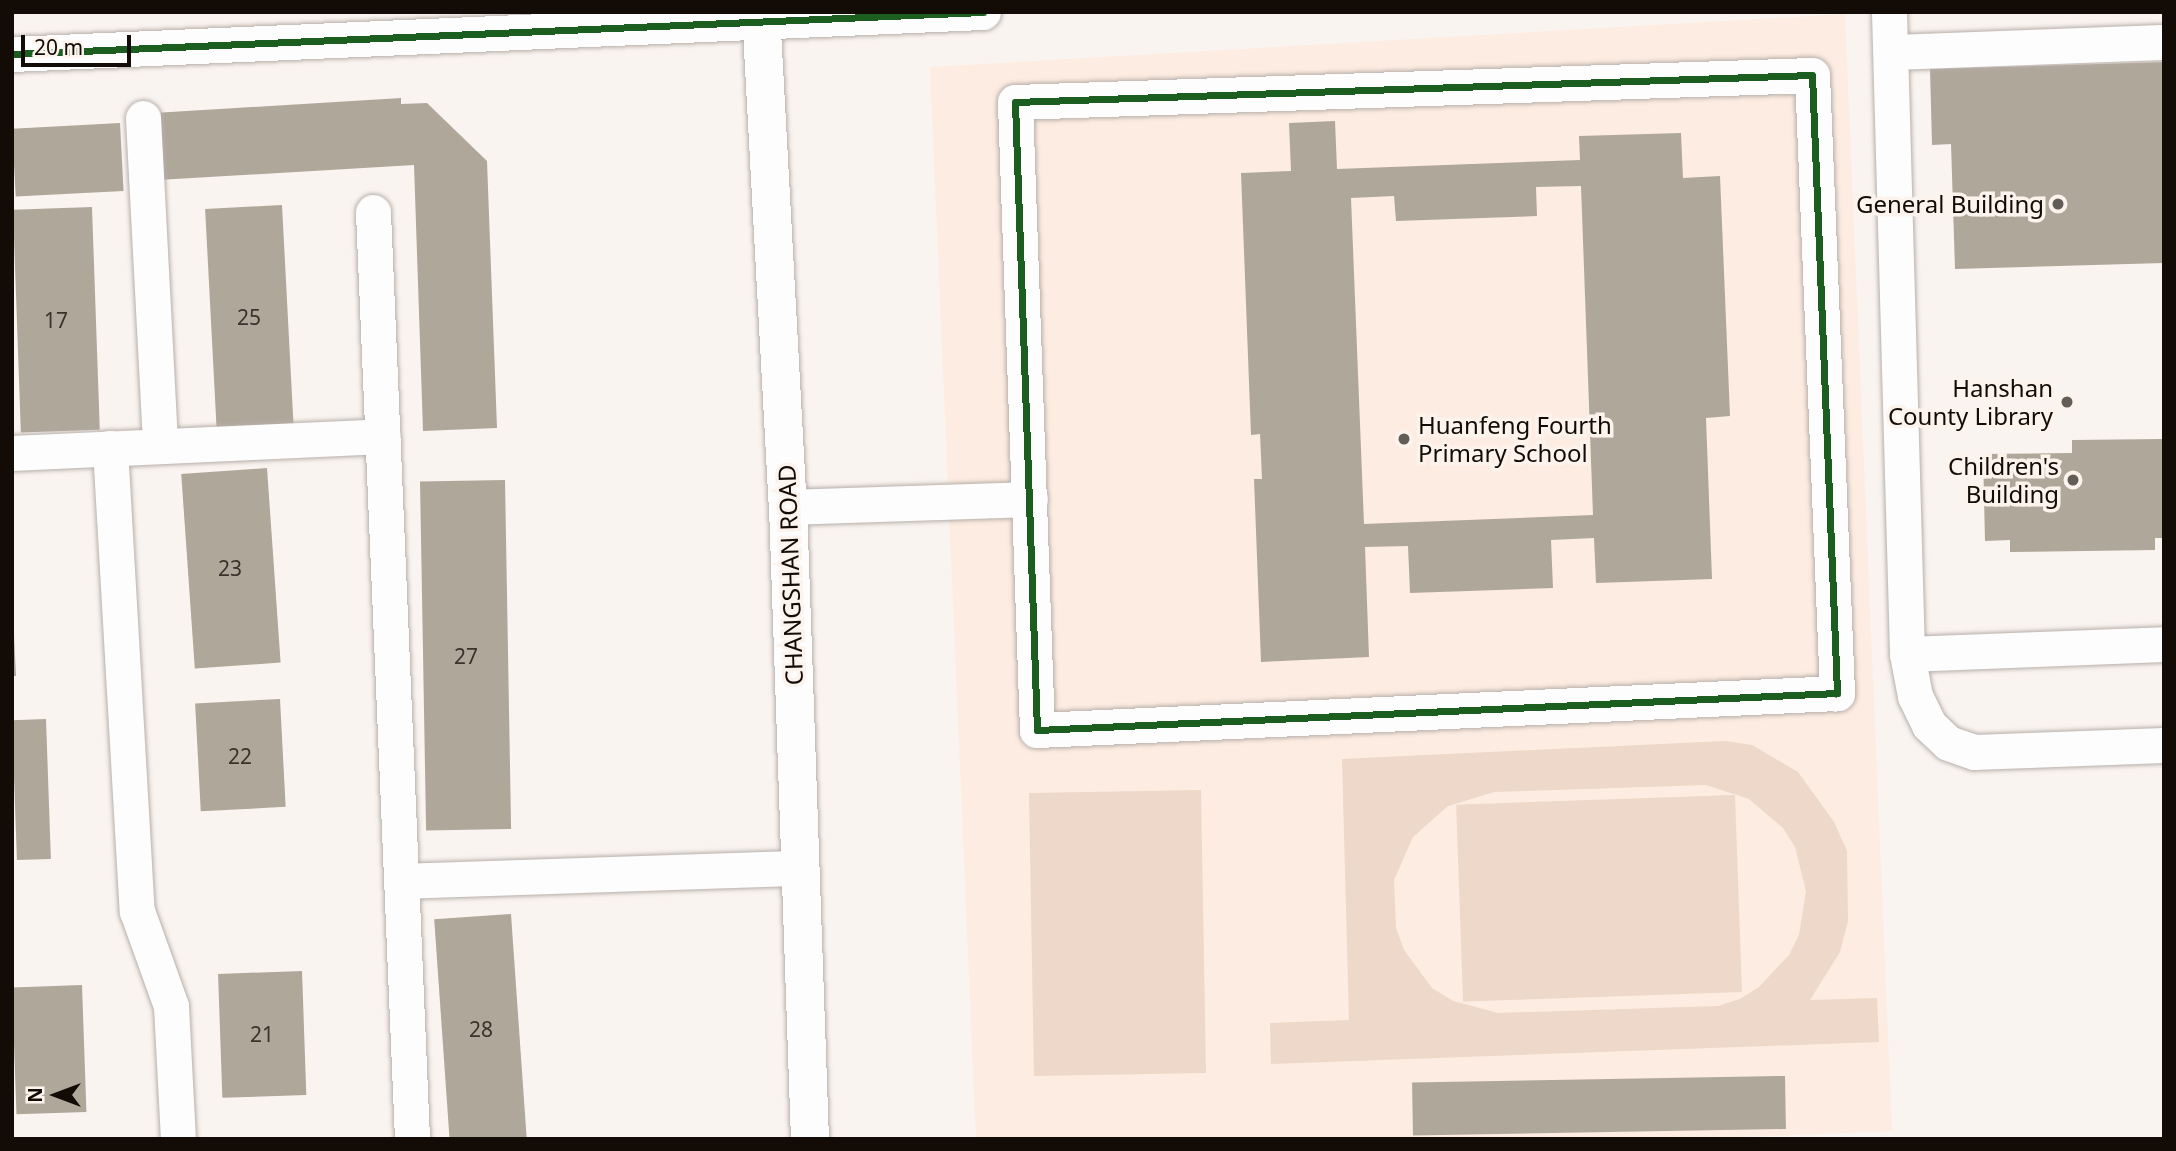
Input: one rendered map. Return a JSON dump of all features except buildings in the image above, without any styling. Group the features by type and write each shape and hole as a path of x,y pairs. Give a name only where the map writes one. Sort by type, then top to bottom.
{"street":[{"path":"12,54 761,17 983,12"},
{"path":"1889,12 1907,654 1915,696 1929,724 1948,743 1974,752 2164,745"},
{"name":"CHANGSHAN ROAD","path":"761,17 788,507 810,1139"},
{"path":"1891,52 2164,42"},
{"path":"1812,75 1837,693 1037,730 1030,499 1016,102 1812,75"},
{"path":"144,118 160,446"},
{"path":"373,212 412,1139"},
{"path":"12,453 383,436"},
{"path":"110,449 137,911 171,1006 178,1139"},
{"path":"788,507 1030,499"},
{"path":"1907,654 2164,644"},
{"path":"401,881 799,868"}],"shaded area":[{"name":"Huanfeng Fourth Primary School","path":"1845,14 1892,1131 1696,1139 976,1139 930,67"},
{"path":"1725,741 1752,745 1798,772 1834,822 1847,851 1848,921 1840,952 1810,1000 1877,998 1879,1042 1271,1064 1270,1023 1349,1020 1342,759","holes":["1706,785 1749,799 1783,828 1795,847 1806,891 1799,935 1789,955 1759,987 1740,999 1718,1006 1498,1013 1453,1001 1432,988 1404,950 1396,928 1394,880 1413,837 1448,806 1494,792"]},
{"path":"1201,790 1206,1073 1034,1076 1029,793"},
{"path":"1735,795 1742,992 1463,1002 1456,805"}],"cycle path":[{"path":"12,54 983,12"},
{"path":"1812,75 1837,693 1037,730 1015,102 1812,75"}],"place":[{"name":"General Building","path":"2058,204"},
{"name":"Hanshan County Library","path":"2067,402"},
{"name":"Huanfeng Fourth Primary School","path":"1404,439"},
{"name":"Children's Building","path":"2073,480"}]}
